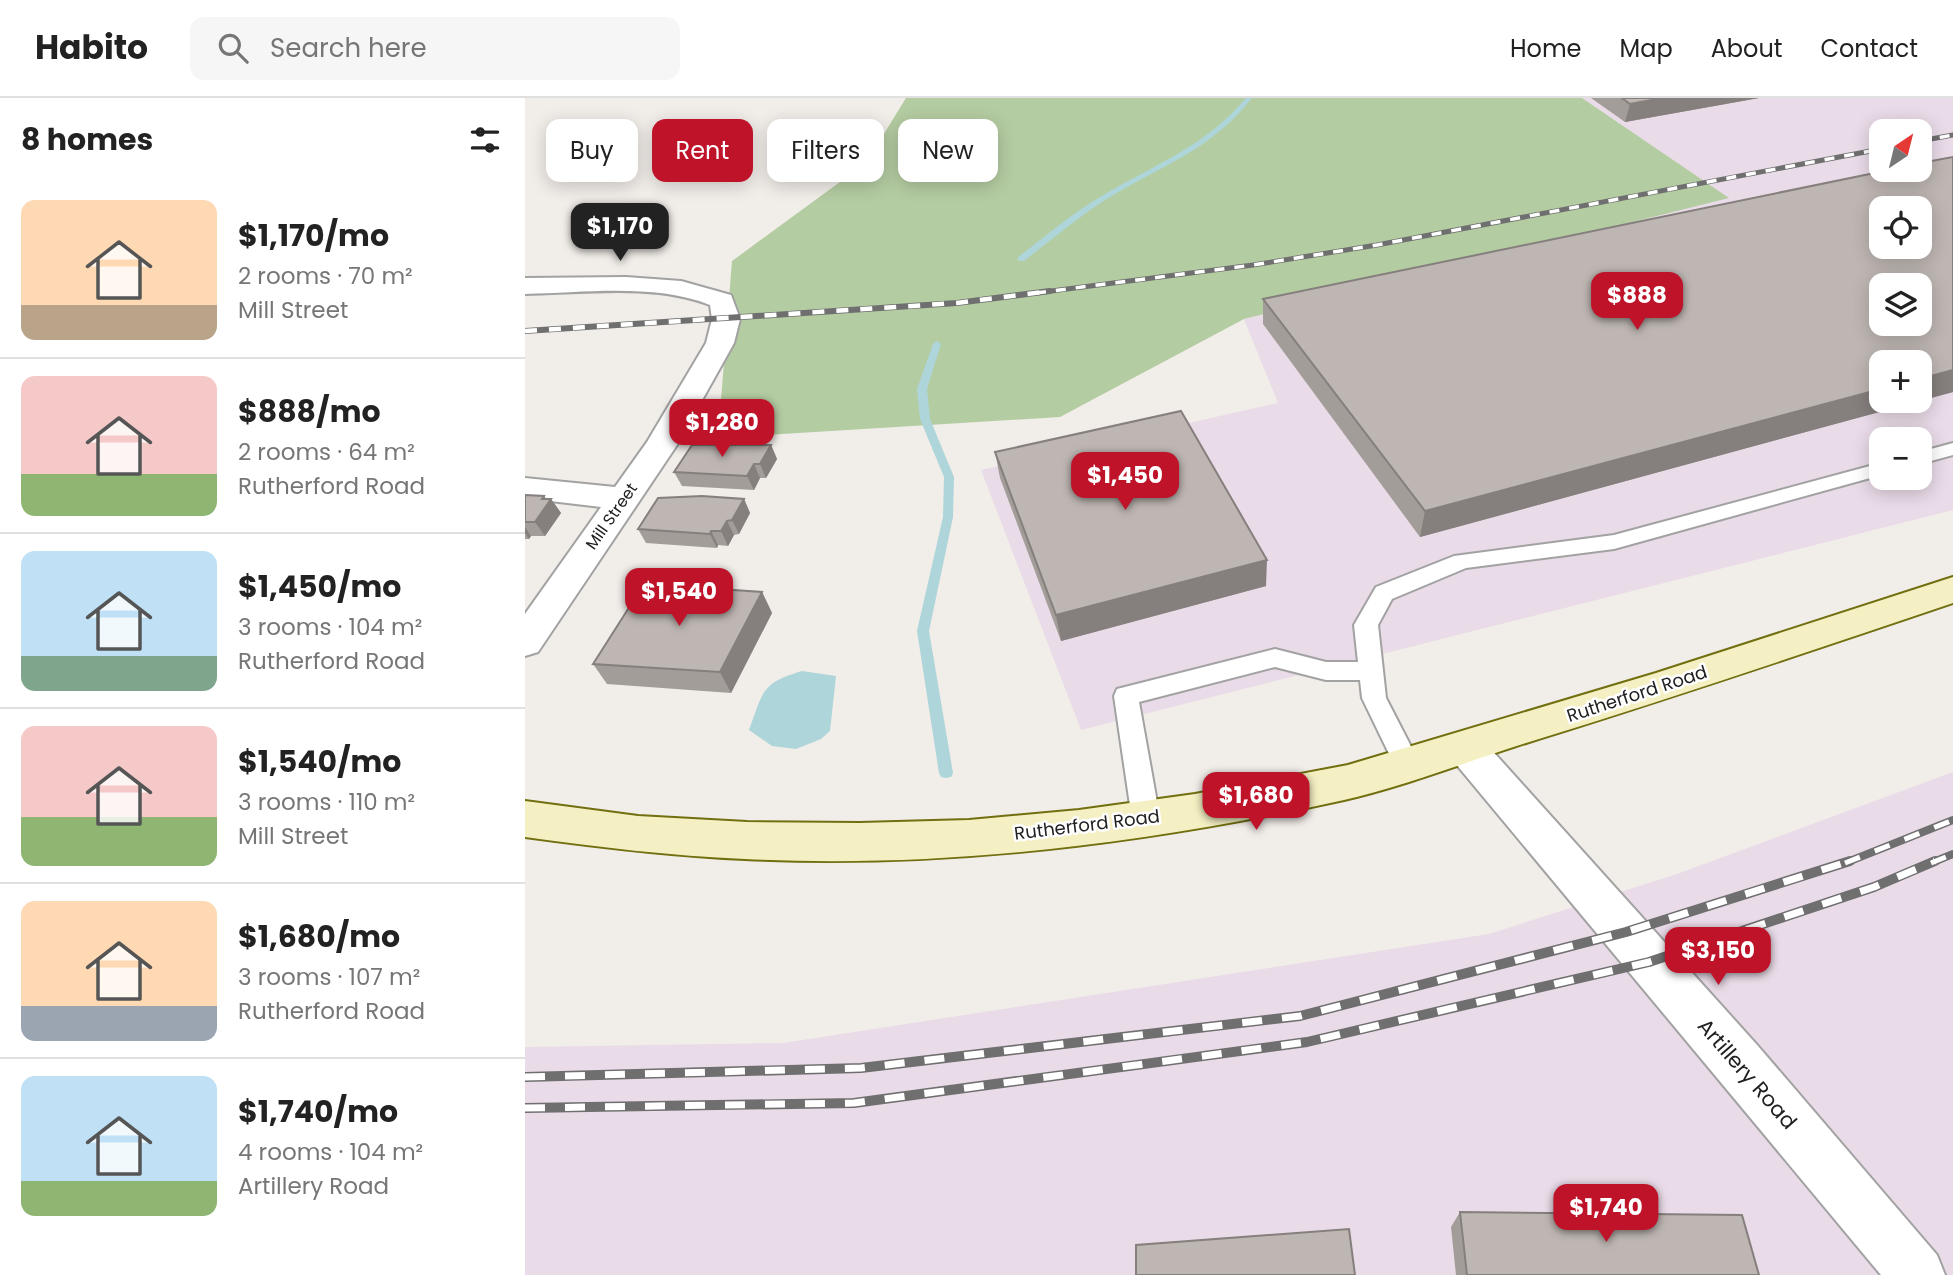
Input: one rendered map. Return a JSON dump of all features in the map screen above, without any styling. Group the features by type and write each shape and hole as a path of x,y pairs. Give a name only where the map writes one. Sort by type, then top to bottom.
{"street":[{"name":"Mill Street","path":"525,286 670,287 711,294 724,305 726,319 720,343 661,445 525,642"},
{"path":"525,488 623,499"},
{"name":"Rutherford Road","path":"525,818 638,834 747,841 847,842 969,838 1079,828 1195,812 1348,782 1660,687 1953,590"},
{"name":"Artillery Road","path":"1465,747 1740,1064 1917,1275"}],"lane":[{"path":"1932,455 1953,449"},
{"path":"1407,764 1374,698 1366,625 1384,593 1462,561 1614,542 1869,472"},
{"path":"1146,819 1126,696 1275,658 1326,671 1372,671"}],"shaded area":[{"path":"1582,98 1953,98 1953,510 1081,730 981,470 1278,403 1244,319 1728,198"},
{"path":"1953,772 1953,1275 525,1275 525,1047 783,1043 1489,934 1677,874"}],"green space":[{"path":"906,98 1582,98 1729,198 1244,319 1060,417 718,438 732,261 840,182 884,182 884,134"}],"water":[{"path":"802,671 836,676 830,731 821,739 796,749 772,746 749,730 757,706 771,685"}],"building":[{"path":"1622,98 1662,98 1630,104"},
{"path":"1953,157 1953,370 1932,376 1932,350 1869,350 1869,392 1425,511 1263,299 1869,174 1869,182 1932,182 1932,161"},
{"path":"1181,411 1267,560 1056,615 995,452"},
{"path":"692,445 771,445 760,464 754,464 747,476 674,472"},
{"path":"525,495 551,499 535,522 525,522"},
{"path":"702,496 744,499 732,520 727,521 721,531 711,531 710,534 638,529 658,498"},
{"path":"644,584 762,592 720,672 593,664"},
{"path":"1460,1212 1742,1215 1759,1275 1467,1275"},
{"path":"1349,1229 1355,1275 1136,1275 1136,1245"}],"waterway":[{"path":"1021,259 1099,201 1199,145 1234,117 1249,98"},
{"path":"937,344 922,389 925,419 949,477 948,517 923,631 946,773"}],"railway":[{"path":"1932,139 1953,135"},
{"path":"1036,293 1253,265 1377,245 1869,151"},
{"path":"525,331 957,303 1050,291"},
{"path":"1845,863 1953,820"},
{"path":"1931,863 1953,854"},
{"path":"525,1077 861,1068 1300,1016 1626,932 1850,861"},
{"path":"525,1108 854,1103 1307,1042 1649,962 1874,887 1935,861"}]}
